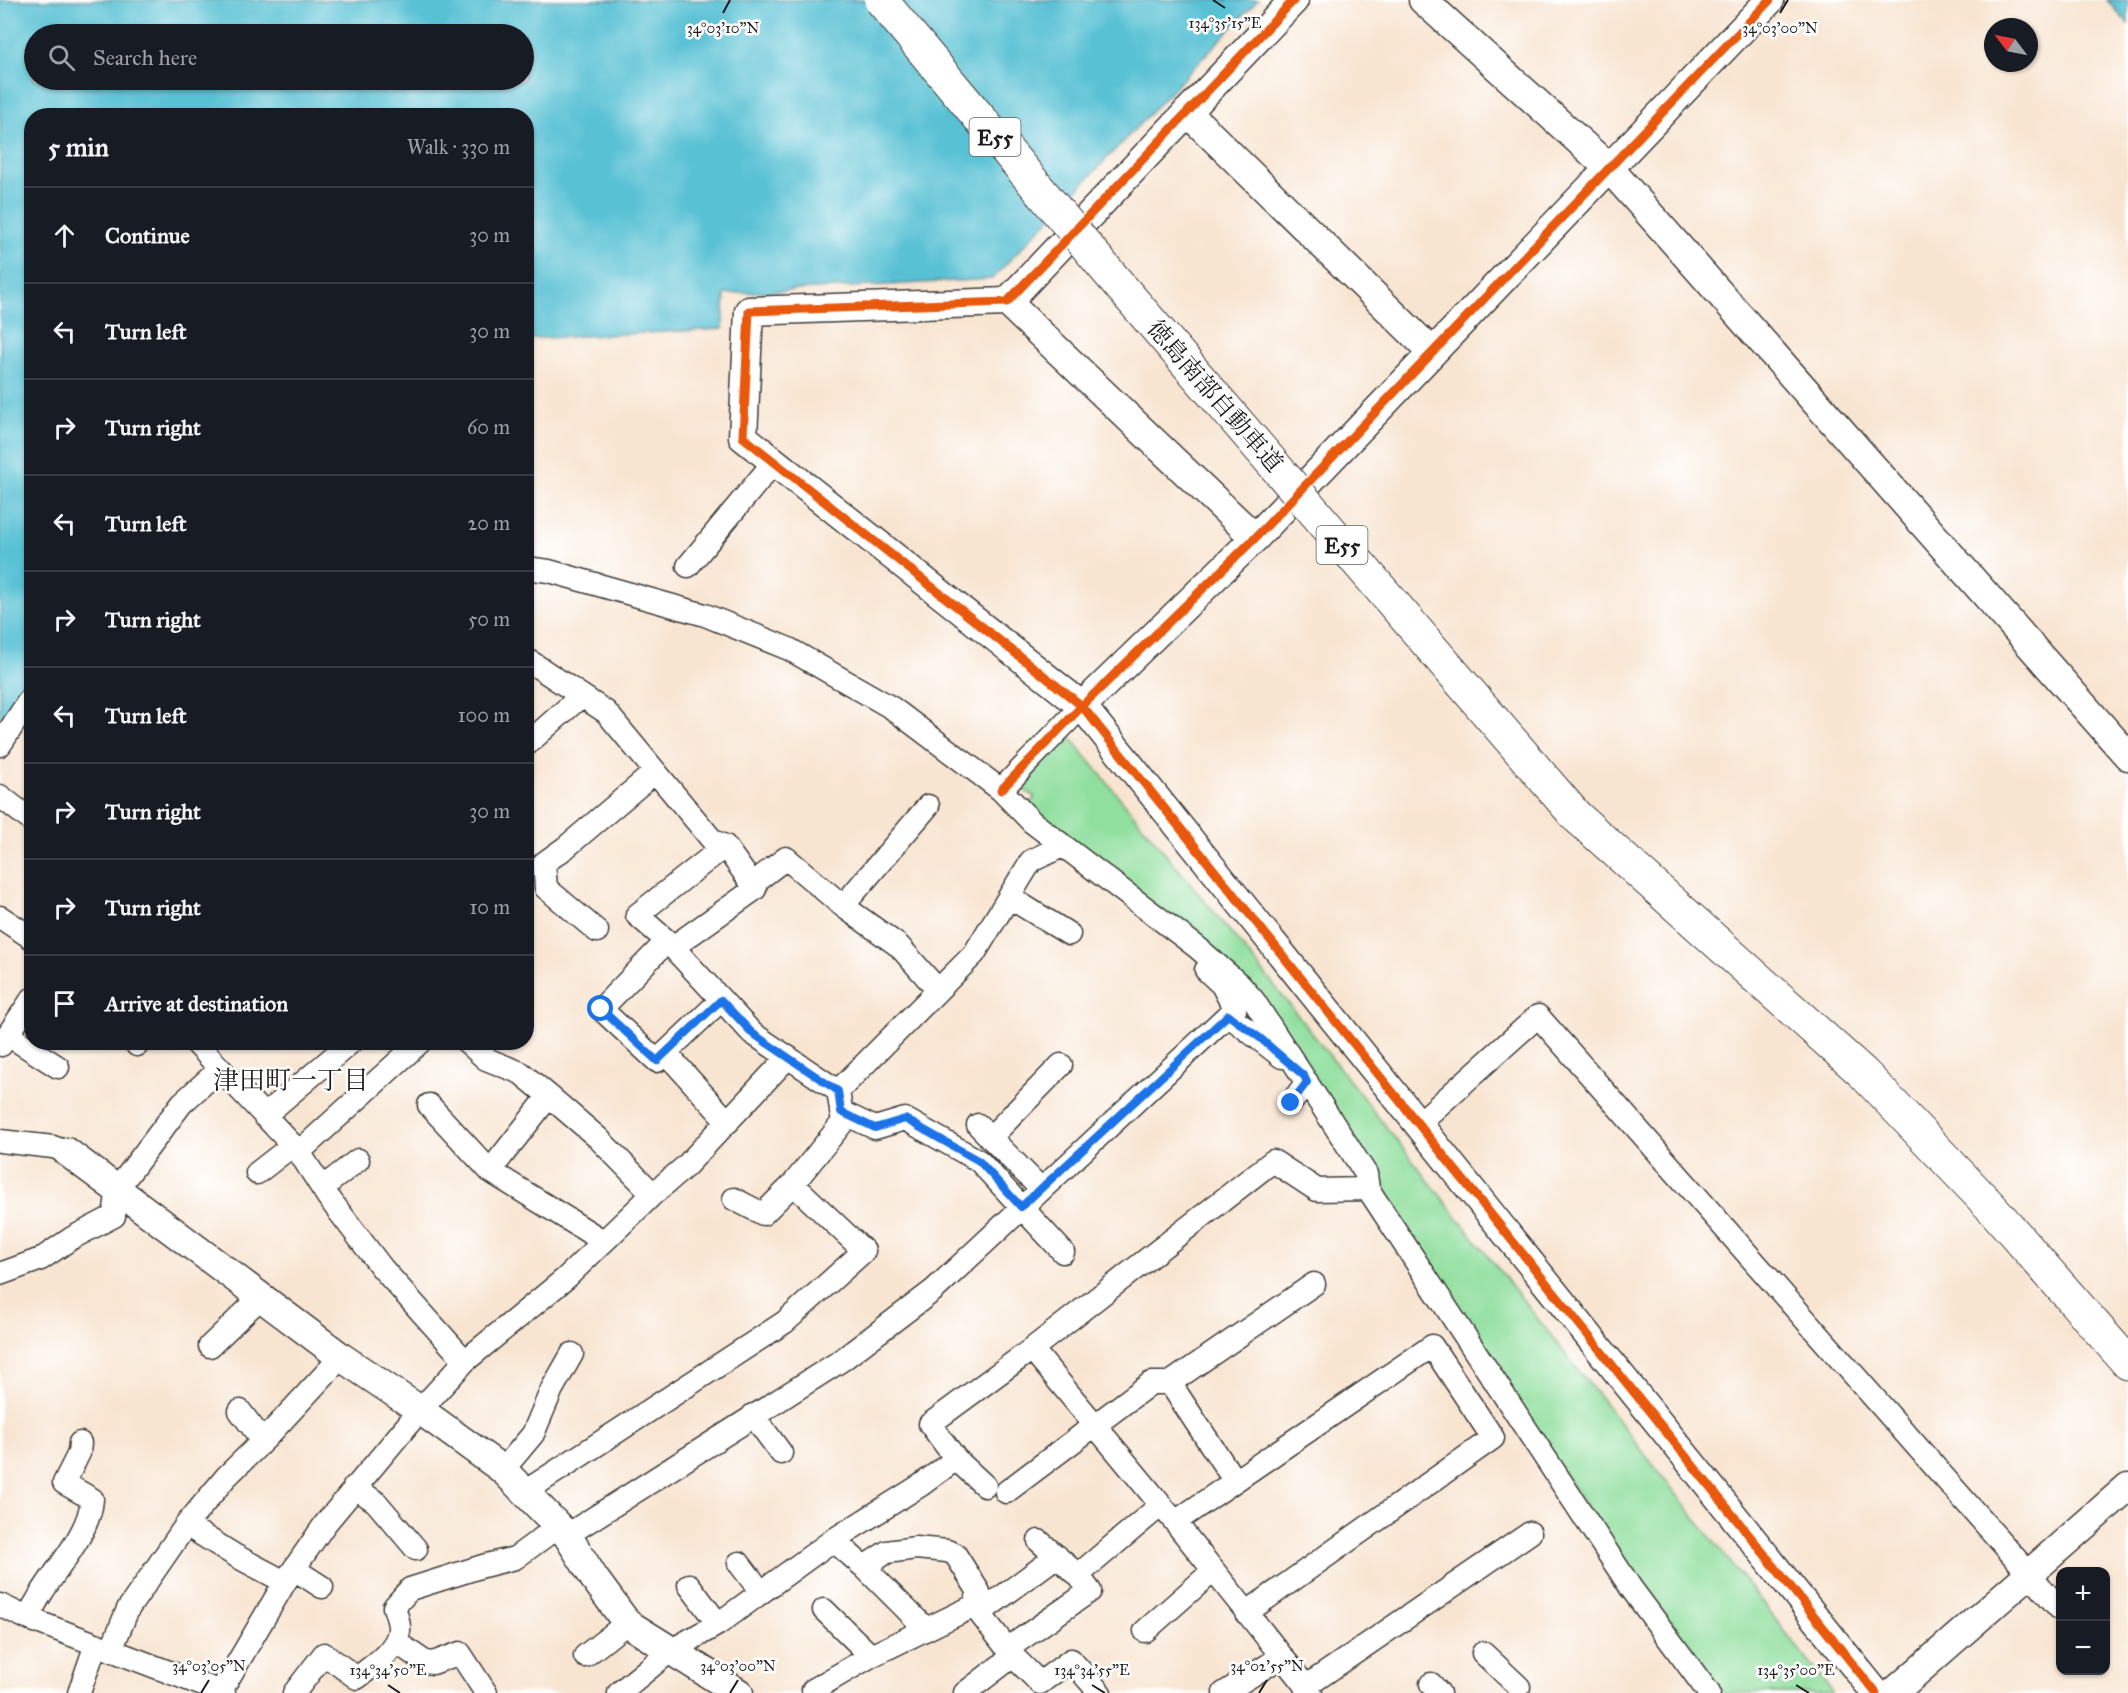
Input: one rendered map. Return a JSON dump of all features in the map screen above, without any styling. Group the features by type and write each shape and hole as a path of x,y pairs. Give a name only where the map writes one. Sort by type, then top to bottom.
{"highway":[{"name":"徳島南部自動車道","path":"881,0 1117,282 1576,816 1863,1073 1992,1208 2128,1363"}],"street":[{"path":"1294,0 1007,302 748,311 743,437 1082,706 1876,1693"},
{"path":"1423,0 1609,168 2128,756"},
{"path":"1001,790 1082,706 1255,538 1770,0"},
{"path":"1187,112 1432,352"},
{"path":"1007,302 1255,538"},
{"path":"688,566 774,462"},
{"path":"534,569 549,571 705,615 789,649 892,708 1001,790 1032,822 1158,918 1194,951 1238,1007 1305,1079 1366,1174 1368,1189 1631,1588 1709,1693"},
{"path":"534,665 606,712 712,841 724,846 755,890 670,944 601,1009 657,1061 721,1000"},
{"path":"534,738 580,697"},
{"path":"0,745 24,708"},
{"path":"597,931 546,888 535,858 565,848 655,772"},
{"path":"0,796 24,815"},
{"path":"843,906 928,806"},
{"path":"839,1101 938,990 974,954 1031,861 1032,822"},
{"path":"724,846 636,915 670,944 752,1033 788,1058 875,1128 905,1119 979,1161 1063,1252"},
{"path":"1031,861 1062,846"},
{"path":"752,884 786,858 843,906 899,946 938,990"},
{"path":"1009,897 1069,934"},
{"path":"0,916 24,932"},
{"path":"294,1693 324,1654 357,1678 388,1652 396,1642 399,1629 394,1607 410,1589 515,1558 842,1360 934,1290 1238,1007"},
{"path":"24,1011 4,1041 58,1067"},
{"path":"1418,1124 1538,1016 2056,1605"},
{"path":"202,1050 296,1149 382,1268 465,1361"},
{"path":"264,1116 342,1050"},
{"path":"257,1173 296,1149 411,1050"},
{"path":"476,1050 486,1059 521,1073 598,1138 652,1194"},
{"path":"666,1053 728,1122"},
{"path":"0,1605 27,1618 211,1690 354,1487 420,1410 465,1361 566,1278 652,1194 686,1166 788,1058"},
{"path":"1041,1189 984,1131 1061,1065"},
{"path":"0,1274 41,1259 72,1238 114,1216 118,1188 182,1103 220,1070"},
{"path":"1291,1103 1305,1079"},
{"path":"490,1171 549,1096"},
{"path":"734,1199 763,1214 793,1184 843,1122 839,1101"},
{"path":"429,1105 490,1171 603,1241"},
{"path":"0,1141 67,1152 118,1188 260,1298 503,1470 563,1530 627,1623 740,1693"},
{"path":"322,1188 358,1160"},
{"path":"1314,1284 1170,1383 1151,1383 1095,1426 996,1489 956,1459 930,1424 1032,1349 1273,1161 1317,1190 1368,1189"},
{"path":"526,1491 785,1322 864,1251 793,1184"},
{"path":"210,1346 260,1298"},
{"path":"1078,1575 1168,1513 1234,1480 1432,1346 1493,1438 1246,1613"},
{"path":"1032,1349 1168,1513 1308,1690 1530,1533"},
{"path":"503,1470 533,1434 552,1389 572,1354"},
{"path":"79,1693 103,1647 186,1525 226,1477 263,1441 341,1357"},
{"path":"1170,1383 1234,1480"},
{"path":"240,1411 263,1441"},
{"path":"753,1415 781,1453"},
{"path":"27,1618 41,1593 66,1558 92,1506 92,1499 64,1483 79,1453 80,1443"},
{"path":"619,1693 670,1651 718,1624 833,1540 921,1485 956,1459"},
{"path":"354,1487 376,1502 416,1549"},
{"path":"1893,1693 2128,1487"},
{"path":"186,1525 236,1556 322,1587"},
{"path":"833,1540 864,1567 926,1629"},
{"path":"965,1693 1010,1652 1090,1591 1078,1575 1039,1541"},
{"path":"864,1567 887,1552 916,1548 954,1554 979,1592 977,1610 1010,1652 1040,1683 1071,1660 1100,1693"},
{"path":"813,1690 871,1656 926,1629 977,1610 1057,1556"},
{"path":"739,1563 761,1592"},
{"path":"1145,1631 1214,1571"},
{"path":"688,1584 718,1624"},
{"path":"824,1610 871,1656"},
{"path":"585,1656 627,1623"},
{"path":"396,1642 425,1662 433,1663 460,1653 486,1693"},
{"path":"1483,1653 1519,1691"},
{"path":"1224,1693 1281,1657"}],"green space":[{"path":"1069,736 1273,984 1832,1693 1718,1693 1639,1587 1383,1199 1385,1186 1252,988 1027,809 1035,797 1016,785"}],"water":[{"path":"0,0 1258,0 992,279 725,294 723,329 534,339 534,108 24,108 24,689 0,728"},
{"path":"2107,0 2128,0 2128,24"}],"cycle path":[{"path":"1001,790 1082,706 743,437 749,311 1007,302 1294,0"},
{"path":"1770,0 1255,538 1082,706 1876,1693"}],"district":[{"name":"津田町一丁目","path":"291,1080"}],"route":[{"path":"601,1009 657,1061 721,1000 752,1033 838,1091 841,1112 875,1128 905,1119 979,1161 1021,1207 1228,1015 1260,1038 1304,1076 1307,1082 1291,1103"}]}
